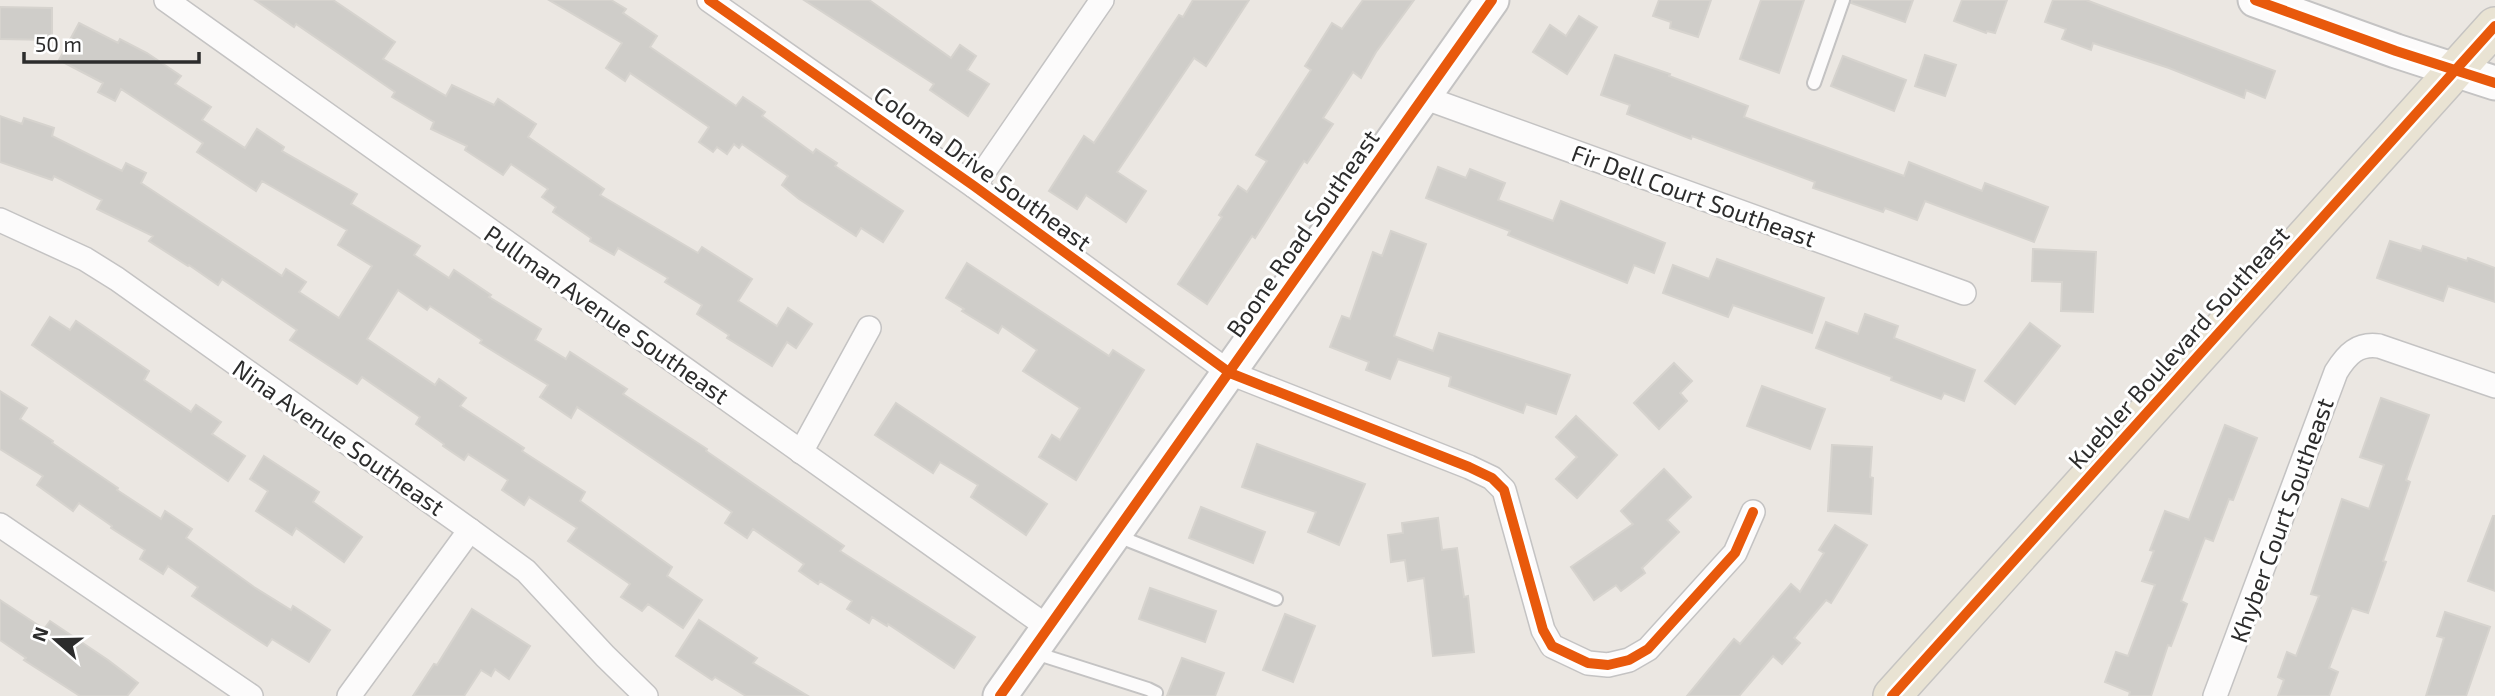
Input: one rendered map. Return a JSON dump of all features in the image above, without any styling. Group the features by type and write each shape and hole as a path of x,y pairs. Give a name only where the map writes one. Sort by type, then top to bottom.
{"main road":[{"name":"Kuebler Boulevard Southeast","path":"1892,696 2495,26"}],"street":[{"name":"Pullman Avenue Southeast","path":"166,0 801,452 1040,640"},
{"name":"Coloma Drive Southeast","path":"709,0 974,186 1230,373 1492,478 1504,490 1543,630 1552,646 1587,663 1608,665 1629,660 1648,649 1735,553 1753,512"},
{"path":"974,186 1102,0"},
{"name":"Boone Road Southeast","path":"1000,696 1492,0"},
{"path":"2255,0 2396,51 2495,83"},
{"name":"Fir Dell Court Southeast","path":"1423,97 1964,293"},
{"name":"Nina Avenue Southeast","path":"0,220 65,249 117,279 526,571 646,696"},
{"path":"801,452 869,328"},
{"name":"Khyber Court Southeast","path":"2215,696 2336,372 2345,357 2368,344 2379,346 2495,386"},
{"path":"0,525 251,696"},
{"path":"349,696 470,530"}],"lane":[{"path":"1814,83 1843,0"},
{"path":"1115,535 1276,600"},
{"path":"1040,640 1148,688 1156,693 1155,696"}],"building":[{"path":"255,0 333,0 395,42 383,59 446,96 452,85 494,105 498,99 536,124 528,137 604,189 600,195 698,253 702,247 752,279 738,301 777,326 788,308 812,324 796,348 787,342 772,366 727,338 729,335 697,314 702,305 665,282 668,278 618,248 614,255 590,241 591,238 553,212 556,207 542,197 548,189 511,164 503,175 465,150 467,146 431,129 434,122 392,97 395,92 296,24 294,27"},
{"path":"549,0 611,0 626,9 623,13 657,36 650,47 736,106 743,97 765,112 762,116 813,153 816,149 837,163 835,166 903,211 883,242 861,228 856,236 799,199 782,185 788,176 742,144 739,148 734,144 727,154 717,147 713,152 699,142 709,127 630,73 625,81 606,68 622,43"},
{"path":"804,0 869,0 951,58 960,45 976,56 967,70 989,84 968,116 930,90 934,84"},
{"path":"1193,0 1249,0 1206,66 1194,58 1117,172 1146,191 1126,222 1086,195 1077,209 1049,191 1084,136 1094,143 1179,15 1183,17"},
{"path":"1363,0 1414,0 1376,52 1361,78 1353,72 1323,118 1333,124 1307,163 1304,161 1255,238 1252,236 1207,304 1178,284 1222,217 1219,215 1238,186 1247,192 1267,161 1256,155 1311,70 1305,66 1332,23 1342,29"},
{"path":"1659,0 1711,0 1698,37 1670,28 1671,22 1653,16"},
{"path":"1761,0 1804,0 1779,73 1740,59"},
{"path":"1852,0 1913,0 1905,22 1851,3"},
{"path":"1962,0 2007,0 1995,33 1986,33 1954,21"},
{"path":"2053,0 2086,0 2275,71 2265,98 2246,90 2244,98 2169,68 2093,43 2091,50 2062,39 2066,29 2045,22"},
{"path":"0,7 52,8 52,40 0,39"},
{"path":"1579,16 1597,27 1567,74 1533,52 1550,25 1566,36"},
{"path":"79,23 118,43 120,39 147,53 181,76 175,84 211,107 202,120 245,148 257,129 284,147 282,151 357,194 351,204 420,246 414,255 449,278 454,270 491,295 489,297 541,329 535,340 566,359 570,352 627,389 623,394 707,449 706,451 844,546 840,551 975,637 954,668 888,624 887,626 872,617 869,623 847,609 852,601 799,571 804,564 753,529 747,538 725,523 732,512 577,407 571,418 540,397 548,385 480,343 482,340 430,306 427,310 398,290 367,339 435,385 439,379 466,398 460,406 585,492 580,501 672,567 667,576 702,600 683,628 648,604 642,611 621,597 630,584 568,541 577,528 529,497 524,505 502,490 508,480 468,454 464,460 443,446 444,444 416,424 420,417 362,377 357,384 290,340 297,330 222,279 218,285 149,241 153,236 97,209 102,200 54,176 52,180 0,162 0,116 22,124 24,118 54,128 52,136 122,171 126,163 146,173 141,183 282,276 286,269 306,282 299,292 339,318 372,266 338,245 347,230 262,181 256,191 197,152 203,143 121,89 115,101 98,92 103,83 59,60"},
{"path":"1615,55 1748,106 1744,117 1904,176 1909,162 1982,191 1985,183 2048,207 2034,242 1925,201 1917,220 1885,208 1883,212 1813,188 1815,182 1627,114 1630,105 1601,95"},
{"path":"1925,55 1956,65 1945,96 1915,86"},
{"path":"1843,56 1906,80 1894,111 1831,86"},
{"path":"1438,167 1466,178 1470,169 1505,183 1498,200 1553,221 1561,201 1665,243 1654,273 1634,265 1627,283 1508,235 1510,231 1426,198"},
{"path":"1391,231 1426,244 1394,336 1433,351 1439,333 1570,375 1556,414 1526,404 1523,413 1449,386 1451,377 1398,359 1390,379 1366,370 1369,362 1330,347 1342,316 1350,319 1373,252 1382,256"},
{"path":"2390,241 2421,251 2423,246 2495,268 2495,302 2448,286 2443,301 2377,278"},
{"path":"2033,249 2096,252 2093,312 2061,311 2062,282 2032,281"},
{"path":"1717,259 1824,298 1812,333 1733,305 1728,317 1663,293 1673,265 1709,279"},
{"path":"967,263 1109,356 1113,350 1144,370 1076,480 1039,457 1052,435 1060,440 1080,408 1023,371 1037,350 1002,326 998,333 946,298"},
{"path":"1865,314 1898,326 1894,338 1975,370 1964,401 1944,393 1941,399 1816,348 1826,322 1858,334"},
{"path":"50,317 70,330 76,321 149,371 144,380 191,412 196,405 221,422 212,434 245,456 228,481 32,345"},
{"path":"2030,323 2060,346 2015,404 1985,381"},
{"path":"1674,363 1692,381 1680,393 1687,401 1659,429 1634,403"},
{"path":"1762,386 1825,409 1810,449 1747,426"},
{"path":"0,391 27,408 20,419 53,441 52,443 161,519 165,511 192,529 186,538 254,587 291,610 293,606 330,630 309,662 272,639 267,646 192,596 198,587 168,566 163,574 140,559 145,550 111,528 112,526 79,503 73,511 37,485 43,476 0,449"},
{"path":"2381,398 2429,415 2406,480 2410,482 2383,561 2386,562 2368,613 2352,608 2329,668 2338,672 2329,696 2278,696 2284,680 2278,677 2287,652 2296,656 2319,596 2311,594 2342,499 2369,509 2384,465 2360,457"},
{"path":"896,403 1047,504 1026,535 971,497 978,485 940,462 933,473 875,435"},
{"path":"1576,416 1617,455 1577,498 1556,479 1577,457 1556,437"},
{"path":"2225,425 2257,438 2233,500 2229,499 2213,541 2205,538 2181,601 2187,604 2171,646 2168,645 2151,696 2129,696 2130,692 2105,682 2116,652 2128,656 2155,585 2142,581 2154,551 2150,550 2165,511 2189,520"},
{"path":"1257,444 1365,484 1339,545 1308,532 1316,512 1242,487"},
{"path":"1832,445 1872,447 1871,514 1828,511"},
{"path":"264,456 319,492 313,502 362,537 344,562 296,528 292,535 256,511 268,491 250,479"},
{"path":"1664,469 1691,497 1667,520 1679,532 1642,568 1645,573 1621,591 1616,585 1594,600 1571,567 1633,524 1621,511"},
{"path":"1201,507 1265,532 1253,563 1189,538"},
{"path":"2495,516 2495,591 2468,581"},
{"path":"1438,518 1442,550 1457,548 1464,597 1468,596 1474,652 1433,656 1424,578 1408,581 1405,560 1391,562 1388,535 1403,533 1402,523"},
{"path":"1835,525 1867,545 1831,603 1826,600 1794,638 1800,643 1782,664 1773,656 1739,696 1687,696 1734,639 1740,644 1791,584 1800,592 1824,553 1819,550"},
{"path":"1150,588 1216,611 1205,642 1139,619"},
{"path":"0,600 44,629 50,621 138,683 127,696 80,696 24,660 26,658 0,640"},
{"path":"472,609 530,646 509,679 495,669 491,676 481,670 464,696 413,696 434,664 437,665"},
{"path":"2445,612 2490,627 2466,696 2426,696 2444,638 2437,636"},
{"path":"1285,614 1315,626 1293,682 1263,670"},
{"path":"699,620 757,658 753,663 808,696 746,696 715,677 712,680 676,656"},
{"path":"1182,658 1224,673 1215,696 1167,696"}],"cycle path":[{"path":"709,0 974,186 1230,373 1492,478 1504,490 1543,630 1552,646 1588,663 1608,665 1629,660 1648,649 1735,553 1753,512"},
{"path":"1000,696 1492,0"},
{"path":"2255,0 2396,51 2495,83"},
{"path":"1892,696 2495,26"}]}
